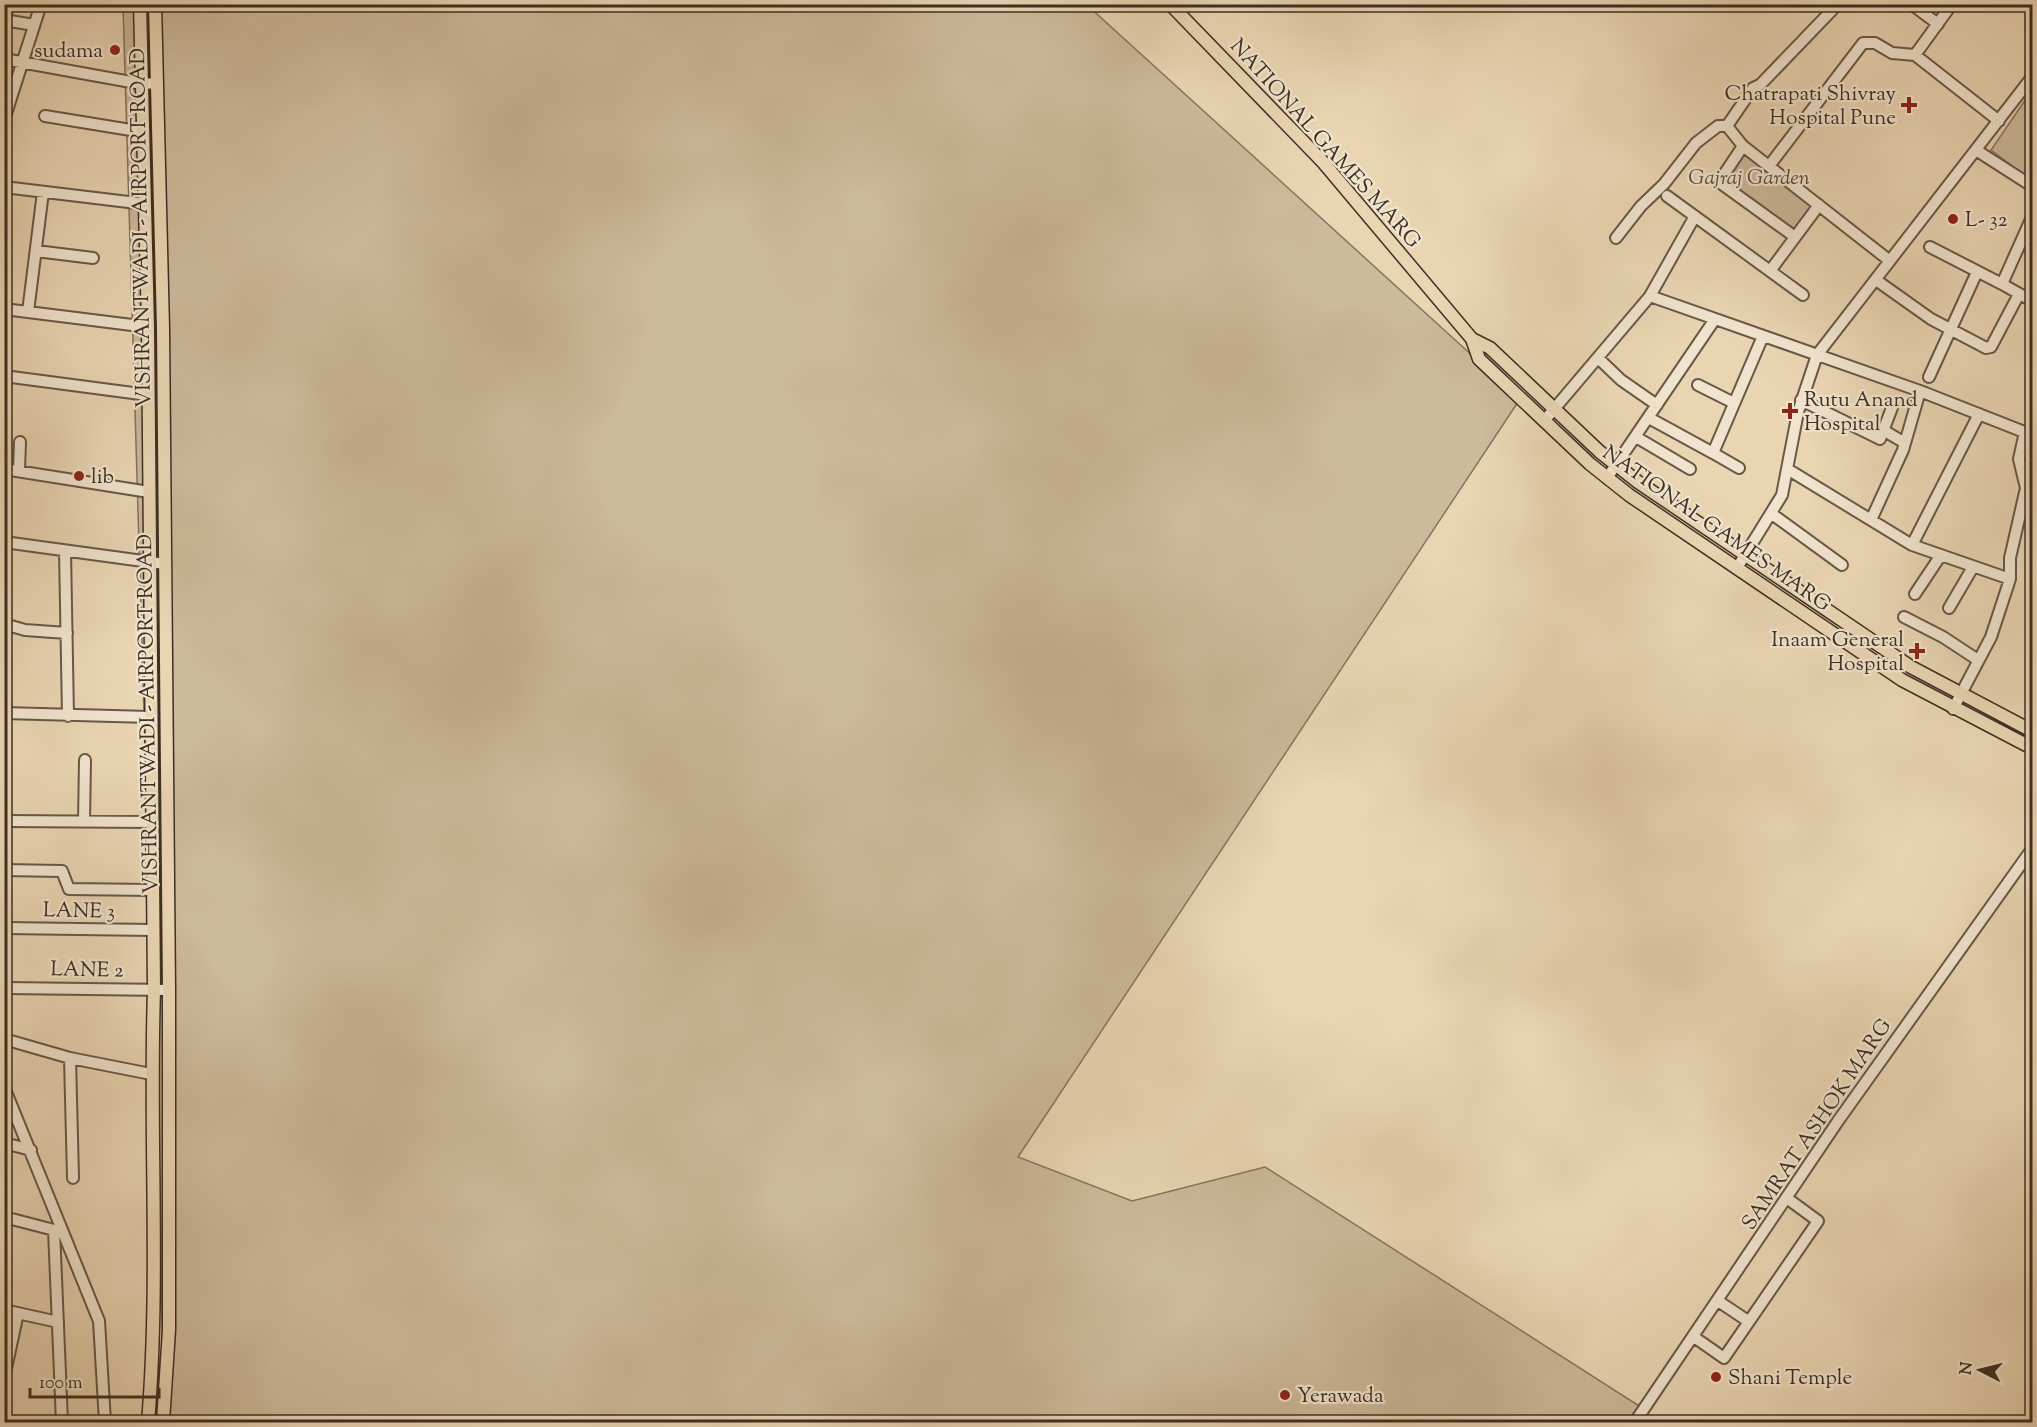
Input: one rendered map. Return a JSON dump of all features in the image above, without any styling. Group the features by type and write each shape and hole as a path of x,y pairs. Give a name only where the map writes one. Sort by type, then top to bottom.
{"main road":[{"name":"VISHRANTWADI - AIRPORT ROAD","path":"155,4 163,328 169,990 169,1330 163,1422"},
{"name":"NATIONAL GAMES MARG","path":"1170,4 1322,161 1472,339 1479,359 1544,422 1607,478 1902,680 1953,709 2032,748"},
{"name":"VISHRANTWADI - AIRPORT ROAD","path":"136,5 142,84 148,327 149,717 154,990 151,1074 153,1330 148,1422"},
{"name":"NATIONAL GAMES MARG","path":"1472,339 1490,348 1616,466 1911,667 1960,695 2032,731"}],"street":[{"path":"8,4 5,20 34,25"},
{"path":"5,116 9,89 23,62 40,4"},
{"path":"1911,4 1938,24"},
{"path":"1915,55 1952,4"},
{"path":"1727,126 1753,88 1760,85 1835,7"},
{"path":"1769,166 1863,43 1875,43 1892,53 1915,55 1999,121"},
{"path":"4,59 142,84 157,83"},
{"path":"1737,568 1782,495 1789,471 1801,400 1817,355 2032,77"},
{"path":"45,116 143,132"},
{"path":"1616,238 1641,206 1664,184 1696,143 1718,126 1727,126"},
{"path":"1727,126 1743,146 1890,261"},
{"path":"1743,146 1719,182 1795,237"},
{"path":"1976,150 2032,186"},
{"path":"4,187 145,204"},
{"path":"28,312 43,192"},
{"path":"1667,196 1803,295"},
{"path":"1770,271 1819,205"},
{"path":"1544,422 1650,296 1695,216"},
{"path":"2002,284 2032,217"},
{"path":"1930,247 2032,301"},
{"path":"36,251 93,258"},
{"path":"1929,377 1977,272"},
{"path":"1876,280 1950,330 1978,345 1991,347 2019,294"},
{"path":"1650,296 1920,391 2029,433 2019,459 2029,486 2010,558 2010,579 1990,637 1953,709"},
{"path":"4,309 148,327"},
{"path":"1607,478 1715,319"},
{"path":"1713,453 1763,336"},
{"path":"1598,358 1621,380 1658,405"},
{"path":"4,376 148,395"},
{"path":"1698,385 1734,403"},
{"path":"1871,520 1905,443 1920,391"},
{"path":"1801,400 1880,439 1893,405"},
{"path":"1912,545 1979,414"},
{"path":"1648,418 1739,468"},
{"path":"1883,430 1905,443"},
{"path":"1636,437 1690,469"},
{"path":"19,470 20,442"},
{"path":"4,469 149,492"},
{"path":"1789,471 1912,545 2010,579"},
{"path":"1772,514 1842,565"},
{"path":"4,542 165,564"},
{"path":"65,551 68,716"},
{"path":"1916,594 1941,555"},
{"path":"1949,608 1973,567"},
{"path":"1904,617 1943,637 1978,660"},
{"path":"4,624 25,630 67,633"},
{"path":"4,713 149,717"},
{"path":"84,822 85,760"},
{"path":"4,820 151,822"},
{"name":"SAMRAT ASHOK MARG","path":"1635,1422 1839,1121 2032,849"},
{"path":"4,870 62,871 69,889 152,890"},
{"name":"LANE 3","path":"4,928 153,930"},
{"name":"LANE 2","path":"4,988 169,990"},
{"path":"4,1039 70,1058 151,1074"},
{"path":"70,1058 74,1178"},
{"path":"4,1087 31,1150 59,1231 99,1321 105,1422"},
{"path":"4,1143 31,1150"},
{"path":"1694,1337 1724,1358 1818,1221 1788,1199"},
{"path":"4,1217 59,1231"},
{"path":"59,1231 58,1322 62,1422"},
{"path":"1718,1301 1748,1321"},
{"path":"4,1310 58,1322"},
{"path":"4,1378 18,1313"}],"green space":[{"path":"123,5 1087,5 1520,399 1018,1157 1132,1201 1265,1167 1644,1409 1635,1422 165,1422"},
{"path":"2032,90 2032,181 1991,150"},
{"name":"Gajraj Garden","path":"1743,146 1819,205 1795,237 1719,182"}],"place":[{"name":"sudama","path":"115,50"},
{"name":"Chatrapati Shivray Hospital Pune","path":"1909,105"},
{"name":"L- 32","path":"1953,219"},
{"name":"Rutu Anand Hospital","path":"1790,411"},
{"name":"lib","path":"79,476"},
{"name":"Inaam General Hospital","path":"1917,651"},
{"name":"Shani Temple","path":"1716,1377"},
{"name":"Yerawada","path":"1285,1395"}]}
